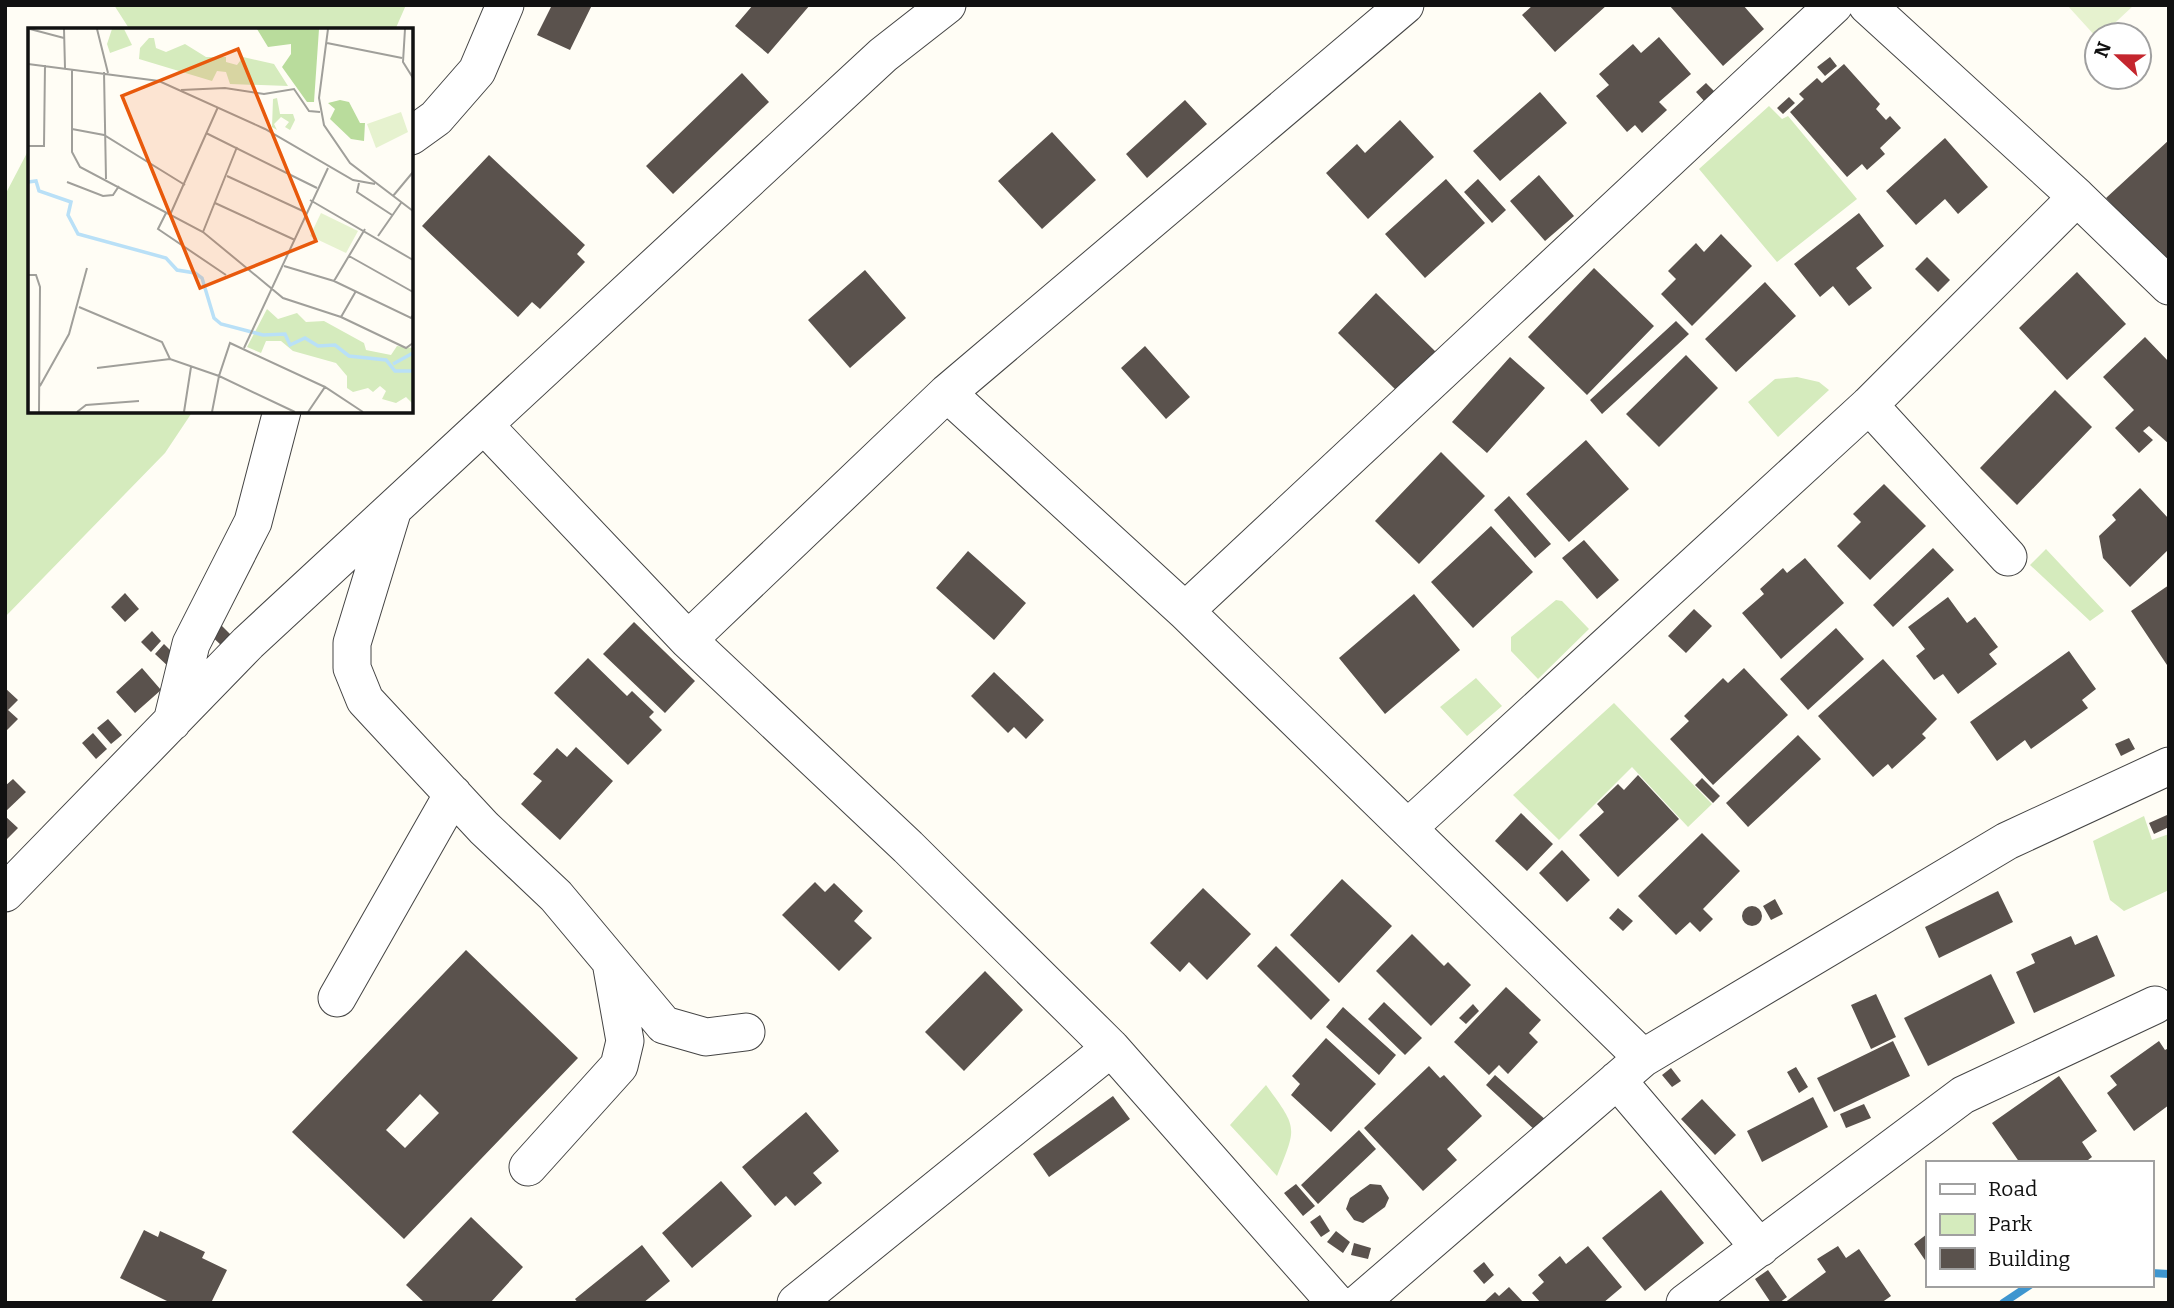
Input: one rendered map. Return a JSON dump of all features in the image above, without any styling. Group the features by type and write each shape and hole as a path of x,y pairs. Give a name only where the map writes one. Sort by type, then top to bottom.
{"street":[{"path":"413,135 436,118 477,71 505,5"},
{"path":"5,893 248,643 883,55 947,5"},
{"path":"688,640 947,393 1405,5"},
{"path":"1185,611 1834,5"},
{"path":"1867,5 2077,197 2169,286"},
{"path":"1409,827 1869,405 2077,197"},
{"path":"947,393 1185,611 1409,827 1630,1069 1760,1248"},
{"path":"1869,405 2008,557"},
{"path":"171,725 191,644 253,522 281,413"},
{"path":"485,426 688,640 908,847 1111,1048 1336,1303"},
{"path":"392,511 352,643 352,668 365,700 453,794 556,896 664,1025 706,1037 746,1032"},
{"path":"1359,1303 1630,1069 2007,841 2169,766"},
{"path":"337,998 453,794"},
{"path":"528,1167 619,1066 625,1041 611,961"},
{"path":"1685,1303 1963,1095 2155,1005"},
{"path":"796,1303 1111,1048"}],"green space":[{"path":"114,5 406,5 396,28 129,28"},
{"path":"2067,5 2134,5 2117,21 2083,23"},
{"path":"1769,106 1782,119 1788,116 1857,199 1777,262 1699,169"},
{"path":"28,151 28,413 192,413 165,453 5,617 5,195"},
{"path":"1797,377 1819,382 1829,390 1778,437 1748,402 1775,379"},
{"path":"2046,549 2104,611 2090,621 2030,565"},
{"path":"1556,600 1562,601 1589,629 1538,679 1511,651 1511,637"},
{"path":"1476,678 1502,706 1467,736 1440,707"},
{"path":"1614,703 1712,804 1688,827 1632,767 1559,840 1513,795"},
{"path":"2144,816 2152,840 2169,834 2169,890 2124,911 2110,900 2093,841"},
{"path":"1266,1085 1284,1111 1291,1128 1291,1137 1277,1176 1230,1125"}],"building":[{"path":"552,5 592,5 570,50 537,35"},
{"path":"753,5 810,5 768,54 735,26"},
{"path":"1533,5 1607,5 1555,52 1522,15"},
{"path":"1669,5 1743,5 1764,29 1723,66"},
{"path":"1659,37 1691,74 1659,102 1667,110 1642,133 1635,125 1627,132 1596,96 1609,85 1599,74 1633,44 1641,53"},
{"path":"1830,57 1837,66 1825,76 1817,67"},
{"path":"1844,64 1880,104 1876,109 1886,120 1890,116 1901,128 1880,148 1885,154 1867,170 1862,164 1847,177 1790,112 1804,99 1799,94 1817,78 1822,83"},
{"path":"742,73 769,102 673,194 646,166"},
{"path":"1706,83 1715,92 1705,102 1696,92"},
{"path":"1540,92 1567,123 1500,181 1473,151"},
{"path":"1789,97 1795,103 1783,114 1777,108"},
{"path":"1185,100 1207,124 1147,178 1126,154"},
{"path":"1400,120 1434,157 1368,219 1326,173 1357,144 1365,153"},
{"path":"1052,132 1096,180 1042,229 998,181"},
{"path":"1945,138 1988,187 1958,214 1945,199 1916,225 1886,191"},
{"path":"2169,140 2169,267 2106,198"},
{"path":"489,155 585,245 577,254 585,262 540,309 532,302 518,317 422,226"},
{"path":"1539,175 1574,216 1545,241 1510,201"},
{"path":"1446,179 1485,223 1425,278 1385,234"},
{"path":"1478,179 1506,210 1492,223 1464,192"},
{"path":"1859,213 1884,246 1856,268 1872,288 1849,306 1833,286 1820,297 1794,264"},
{"path":"1721,234 1752,266 1692,326 1661,294 1676,279 1668,271 1696,243 1704,252"},
{"path":"1927,257 1950,280 1938,292 1915,269"},
{"path":"1594,268 1654,326 1587,395 1528,337"},
{"path":"865,270 906,318 850,368 808,320"},
{"path":"2077,272 2126,324 2067,380 2019,328"},
{"path":"1765,282 1796,316 1736,372 1705,339"},
{"path":"1376,293 1438,354 1399,393 1338,333"},
{"path":"1676,321 1689,334 1602,414 1590,400"},
{"path":"2145,337 2169,362 2169,444 2149,426 2143,431 2153,440 2139,453 2115,428 2134,410 2103,377"},
{"path":"1145,346 1190,397 1166,419 1121,368"},
{"path":"1686,355 1718,388 1659,447 1626,414"},
{"path":"1510,357 1545,388 1487,453 1452,422"},
{"path":"2055,390 2092,427 2017,505 1980,468"},
{"path":"1586,440 1629,489 1569,542 1526,494"},
{"path":"1441,452 1485,496 1419,564 1375,521"},
{"path":"1884,484 1926,526 1870,580 1837,546 1861,522 1853,514"},
{"path":"2140,488 2169,519 2169,549 2130,587 2103,558 2099,536 2116,520 2112,515"},
{"path":"1509,496 1551,544 1535,558 1494,510"},
{"path":"1491,526 1533,572 1473,628 1431,582"},
{"path":"1584,540 1619,580 1597,599 1562,558"},
{"path":"1933,548 1954,570 1893,627 1873,605"},
{"path":"968,551 1026,603 994,640 936,588"},
{"path":"1805,558 1844,603 1781,659 1742,613 1764,594 1760,589 1783,568 1787,573"},
{"path":"2169,585 2169,668 2131,611"},
{"path":"125,593 139,609 125,622 111,607"},
{"path":"1414,594 1460,650 1385,714 1339,658"},
{"path":"1948,597 1967,623 1975,617 1998,647 1989,654 1997,664 1958,694 1943,674 1934,680 1916,656 1925,649 1908,627"},
{"path":"1694,609 1712,626 1686,653 1668,636"},
{"path":"216,620 232,636 222,646 206,631"},
{"path":"634,622 695,681 665,713 603,654"},
{"path":"1836,628 1864,659 1808,710 1780,679"},
{"path":"152,631 161,641 151,652 141,642"},
{"path":"164,644 180,660 171,669 155,654"},
{"path":"2069,651 2096,689 2082,700 2088,708 2031,749 2025,740 1997,761 1970,722"},
{"path":"588,658 627,696 632,691 654,712 649,717 662,730 628,765 554,693"},
{"path":"1883,659 1937,719 1922,734 1926,738 1892,769 1888,764 1873,777 1818,716"},
{"path":"142,668 161,690 135,713 116,692"},
{"path":"1744,668 1788,715 1713,785 1670,739 1689,721 1684,716 1723,678 1728,683"},
{"path":"994,672 1044,720 1026,739 1014,727 1008,733 971,696"},
{"path":"5,688 18,700 8,710 18,719 5,732"},
{"path":"108,719 122,735 111,744 97,728"},
{"path":"93,733 107,749 96,759 82,743"},
{"path":"1798,735 1821,759 1748,827 1726,803"},
{"path":"2129,738 2135,749 2121,756 2115,744"},
{"path":"576,747 613,781 560,840 521,804 542,781 533,774 557,748 567,757"},
{"path":"1638,775 1679,819 1618,877 1579,835 1604,812 1597,804 1618,784 1624,790"},
{"path":"1702,778 1720,796 1713,803 1695,785"},
{"path":"13,779 26,792 5,812 5,786"},
{"path":"1521,813 1553,844 1527,871 1495,841"},
{"path":"2167,815 2169,827 2154,834 2149,823"},
{"path":"5,816 18,828 5,841"},
{"path":"1702,833 1740,871 1703,909 1713,919 1700,932 1690,922 1676,935 1638,896"},
{"path":"1562,850 1590,880 1567,902 1539,873"},
{"path":"1342,879 1392,926 1339,983 1290,935"},
{"path":"815,882 825,892 834,883 863,911 854,921 872,938 839,971 782,915"},
{"path":"1203,888 1251,934 1207,980 1189,962 1180,972 1150,943"},
{"path":"1998,891 2013,922 1939,958 1925,927"},
{"path":"1775,899 1783,914 1771,920 1763,906"},
{"path":"1752,906 1759,909 1762,916 1759,923 1752,926 1745,923 1742,916 1745,909"},
{"path":"1618,908 1633,921 1623,931 1609,918"},
{"path":"1412,934 1444,966 1448,962 1471,985 1431,1026 1376,971"},
{"path":"2097,935 2115,976 2034,1013 2016,972 2035,963 2031,954 2071,936 2075,945"},
{"path":"1276,946 1330,1000 1311,1020 1257,966"},
{"path":"466,950 578,1058 404,1239 292,1132","holes":["420,1094 439,1113 405,1148 386,1130"]},
{"path":"985,971 1023,1010 964,1071 925,1032"},
{"path":"1991,974 2015,1023 1928,1066 1904,1018"},
{"path":"1506,987 1541,1020 1529,1033 1538,1042 1508,1074 1499,1065 1489,1075 1454,1042"},
{"path":"1876,994 1896,1037 1871,1049 1851,1005"},
{"path":"1384,1002 1422,1038 1405,1055 1368,1019"},
{"path":"1473,1004 1479,1011 1466,1024 1459,1018"},
{"path":"1343,1007 1396,1055 1379,1075 1326,1027"},
{"path":"1326,1038 1376,1084 1331,1132 1291,1095 1300,1084 1292,1076"},
{"path":"1893,1041 1910,1076 1834,1112 1817,1078"},
{"path":"2159,1041 2165,1050 2169,1048 2169,1105 2134,1131 2107,1093 2117,1085 2110,1076"},
{"path":"1429,1066 1440,1078 1444,1075 1482,1116 1447,1149 1457,1160 1423,1191 1364,1128"},
{"path":"1796,1067 1808,1087 1799,1093 1787,1072"},
{"path":"1671,1068 1681,1081 1672,1087 1662,1075"},
{"path":"1495,1075 1547,1121 1537,1132 1486,1085"},
{"path":"2059,1076 2097,1131 2082,1142 2092,1157 2087,1161 2019,1161 1992,1123"},
{"path":"1113,1096 1130,1119 1049,1177 1033,1154"},
{"path":"1813,1097 1828,1127 1762,1162 1747,1131"},
{"path":"1702,1099 1736,1135 1715,1155 1681,1119"},
{"path":"1864,1104 1871,1118 1846,1128 1840,1114"},
{"path":"806,1112 839,1151 813,1173 822,1183 795,1206 786,1196 775,1206 742,1167"},
{"path":"1359,1130 1376,1149 1318,1204 1301,1185"},
{"path":"721,1181 752,1216 692,1268 662,1233"},
{"path":"1296,1184 1315,1206 1303,1216 1284,1193"},
{"path":"1370,1184 1381,1185 1389,1198 1385,1207 1363,1223 1354,1220 1346,1209 1350,1198"},
{"path":"1661,1190 1704,1243 1645,1291 1602,1238"},
{"path":"1320,1215 1330,1231 1321,1237 1310,1222"},
{"path":"471,1217 523,1267 490,1303 425,1303 406,1285"},
{"path":"144,1230 158,1237 160,1231 205,1252 202,1258 227,1270 211,1303 171,1303 120,1278"},
{"path":"1336,1231 1350,1242 1343,1253 1327,1242"},
{"path":"1926,1235 1926,1262 1914,1244"},
{"path":"1354,1243 1371,1248 1368,1259 1351,1255"},
{"path":"642,1245 670,1281 643,1303 578,1303 575,1299"},
{"path":"1588,1246 1622,1287 1603,1303 1541,1303 1532,1293 1544,1282 1538,1275 1560,1256 1566,1264"},
{"path":"1838,1246 1846,1258 1859,1249 1891,1296 1881,1303 1784,1303 1826,1272 1817,1259"},
{"path":"1484,1262 1494,1275 1484,1284 1473,1271"},
{"path":"1768,1270 1787,1297 1779,1303 1771,1303 1755,1279"},
{"path":"1509,1287 1524,1303 1483,1303 1495,1292 1499,1296"}],"waterway":[{"path":"2153,1273 2169,1274"},
{"path":"2003,1303 2027,1287"}]}
